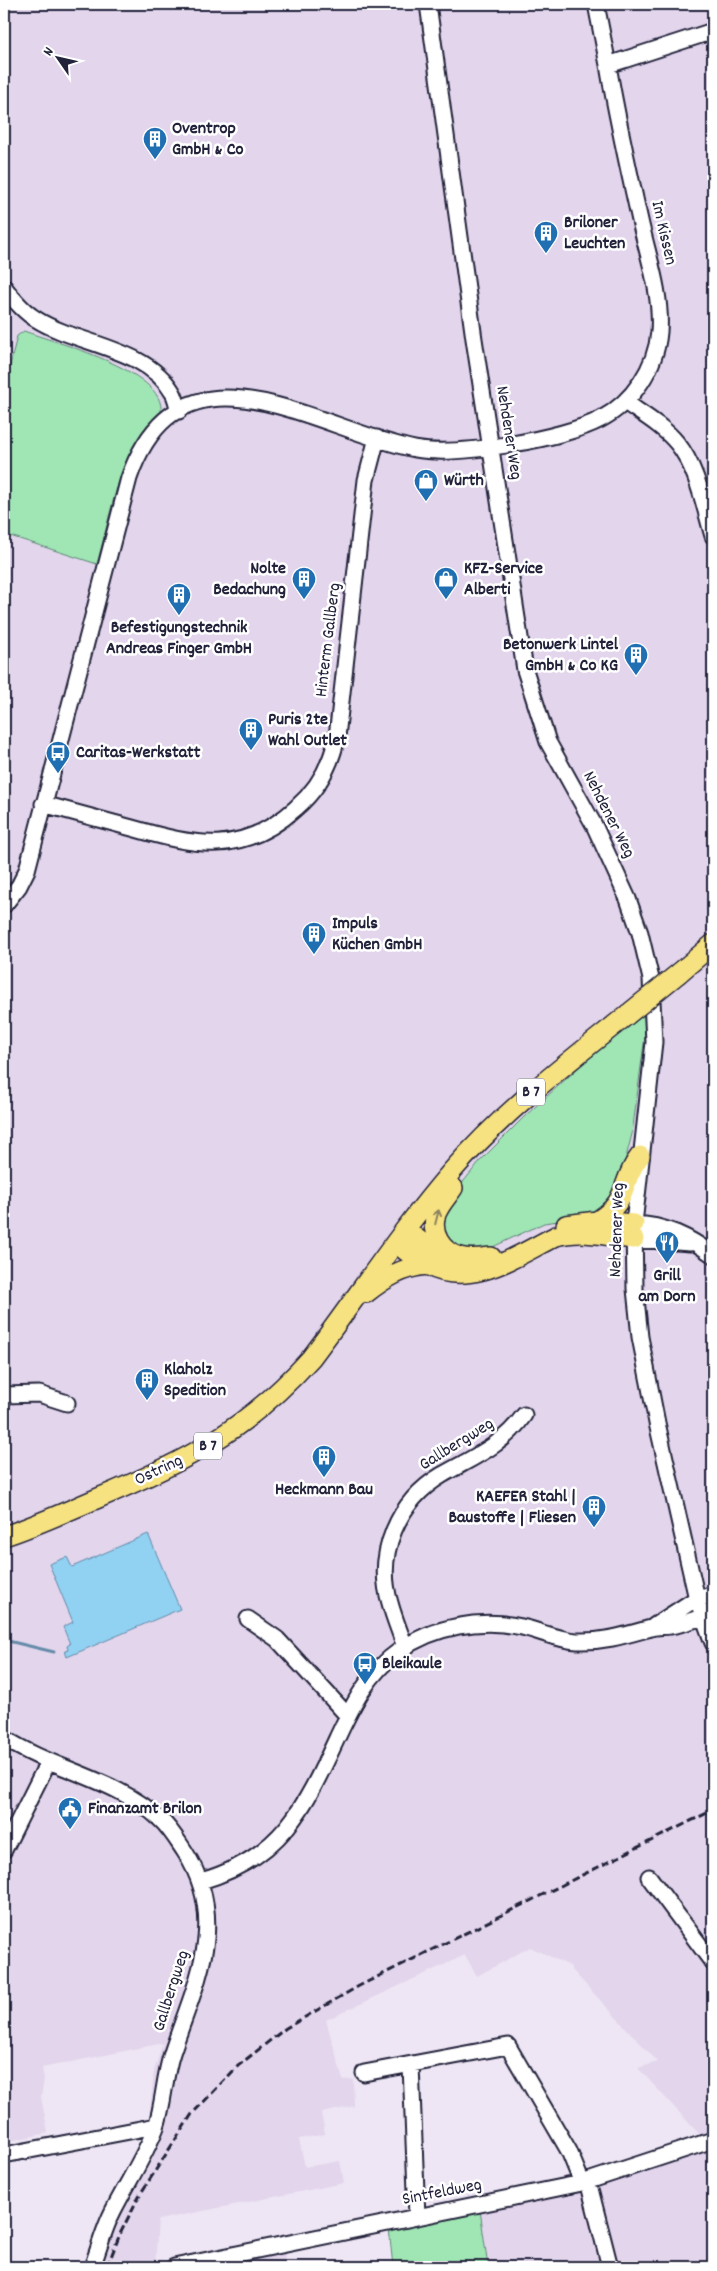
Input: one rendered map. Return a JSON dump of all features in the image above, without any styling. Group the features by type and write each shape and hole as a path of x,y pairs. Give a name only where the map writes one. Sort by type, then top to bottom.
{"main road":[{"name":"B 7","path":"352,1304 442,1183 470,1151 526,1096 680,973 713,944"},
{"name":"B 7","path":"470,1151 453,1189 440,1206 434,1230 442,1246 454,1255 473,1259 491,1257"},
{"name":"B 7","path":"597,1221 617,1206 624,1191 628,1173 640,1156"},
{"name":"B 7","path":"401,1237 454,1265 475,1265 553,1228 597,1221 634,1232"},
{"name":"B 7","path":"352,1304 396,1272 410,1267 427,1265 454,1274 481,1271 565,1234 634,1232"},
{"name":"B 7","path":"401,1237 427,1265"},
{"name":"Ostring","path":"4,1536 159,1472 208,1446 256,1412 291,1380 311,1358 352,1304"}],"street":[{"name":"Nehdener Weg","path":"428,4 474,339 525,670 548,742 615,867 640,933 651,979 654,1042 640,1156 634,1232 635,1289 640,1337 657,1423 697,1599 708,1615 713,1644"},
{"name":"Im Kissen","path":"492,446 570,430 601,419 625,402 641,381 655,356 659,330 656,289 596,4"},
{"path":"608,65 713,31"},
{"path":"4,287 21,307 36,319 137,360 156,374 172,392 180,411"},
{"path":"4,905 15,892 27,870 132,471 139,453 150,437 180,411 210,400 250,399 277,405 399,445 429,451 492,446"},
{"path":"625,402 658,426 677,443 690,466 713,536"},
{"name":"Hinterm Gallberg","path":"43,804 180,841 210,844 244,838 273,826 286,817 312,792 329,764 337,737 366,480 376,438"},
{"path":"634,1232 698,1246 713,1256"},
{"path":"4,1395 38,1394 67,1403"},
{"name":"Gallbergweg","path":"405,1647 389,1602 386,1580 390,1540 397,1521 408,1504 421,1490 440,1476 501,1442 524,1415"},
{"path":"653,1627 697,1599 713,1594"},
{"path":"4,1738 48,1762 122,1792 147,1808 171,1831 201,1881 226,1872 261,1853 288,1828 314,1787 347,1715 361,1691 374,1674 405,1647 439,1632 478,1623 515,1626 574,1641 613,1639 653,1627 671,1626 708,1615"},
{"path":"248,1619 277,1638 347,1715"},
{"path":"4,1847 48,1762"},
{"path":"649,1876 713,1963"},
{"name":"Gallbergweg","path":"92,2267 112,2213 156,2126 172,2054 197,1986 205,1954 207,1923 201,1881"},
{"path":"364,2073 508,2046 585,2182 610,2267"},
{"path":"411,2064 417,2217"},
{"path":"4,2155 156,2126"},
{"name":"Sintfeldweg","path":"174,2267 585,2182 713,2140"}],"shaded area":[{"path":"4,4 713,4 713,2267 488,2267 480,2210 557,2182 701,2136 638,2068 658,2062 570,1966 530,1947 477,1976 465,1955 326,2020 343,2080 353,2079 354,2106 321,2113 325,2134 299,2139 305,2167 340,2161 344,2183 158,2220 155,2265 286,2239 284,2267 84,2267 149,2120 154,2071 163,2043 42,2068 44,2079 41,2097 48,2133 4,2142"}],"green space":[{"path":"24,331 105,360 146,383 158,397 161,412 157,423 131,451 116,491 97,564 4,534 4,391 17,336"},
{"path":"644,1013 645,1036 632,1134 620,1181 608,1206 580,1218 544,1223 482,1252 464,1253 449,1244 440,1232 452,1196 480,1161 524,1117 608,1041"},
{"path":"480,2210 488,2267 393,2267 389,2228"}],"water":[{"path":"148,1534 180,1609 67,1657 65,1651 68,1650 67,1646 70,1644 63,1627 73,1622 49,1564 67,1557 72,1567"}],"waterway":[{"path":"4,1640 54,1652"}],"railway":[{"path":"107,2267 120,2234 139,2196 192,2114 239,2065 286,2028 359,1986 713,1810"}],"place":[{"name":"Oventrop GmbH & Co","path":"155,160"},
{"name":"Briloner Leuchten","path":"546,254"},
{"name":"Würth","path":"426,502"},
{"name":"Nolte Bedachung","path":"304,600"},
{"name":"KFZ-Service Alberti","path":"446,600"},
{"name":"Befestigungstechnik Andreas Finger GmbH","path":"179,616"},
{"name":"Betonwerk Lintel GmbH & Co KG","path":"636,676"},
{"name":"Puris 2te Wahl Outlet","path":"251,751"},
{"name":"Caritas-Werkstatt","path":"58,774"},
{"name":"Impuls Küchen GmbH","path":"314,955"},
{"name":"Grill am Dorn","path":"667,1264"},
{"name":"Klaholz Spedition","path":"147,1401"},
{"name":"Heckmann Bau","path":"324,1478"},
{"name":"KAEFER Stahl | Baustoffe | Fliesen","path":"594,1528"},
{"name":"Bleikaule","path":"365,1685"},
{"name":"Finanzamt Brilon","path":"70,1830"}]}
